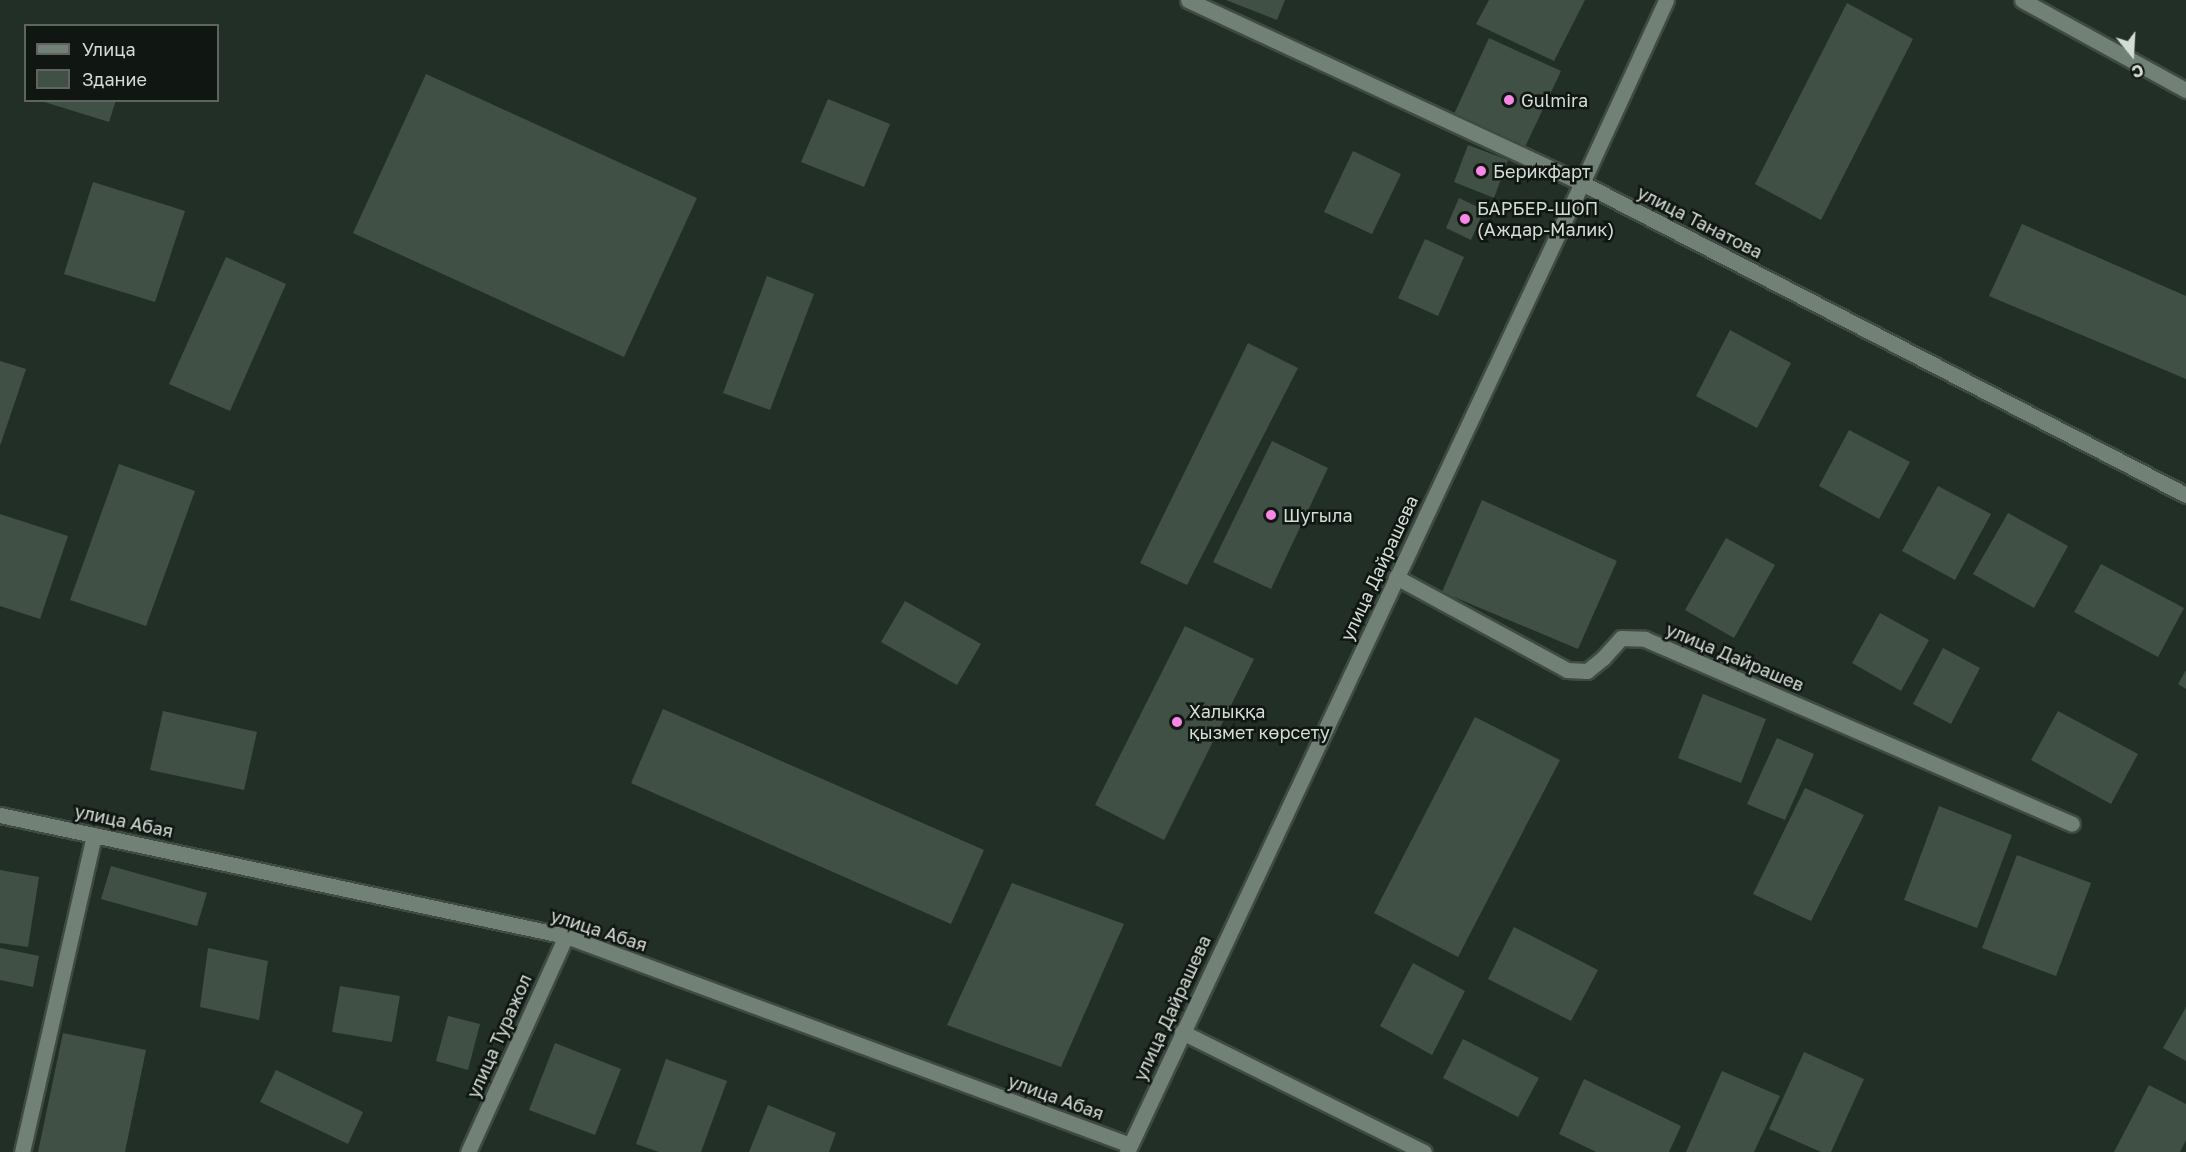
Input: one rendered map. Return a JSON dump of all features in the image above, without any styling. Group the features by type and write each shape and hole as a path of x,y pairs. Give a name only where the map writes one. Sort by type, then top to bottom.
{"street":[{"name":"улица Танатова","path":"1188,0 1582,183 2186,495"},
{"name":"улица Дайрашева","path":"1128,1148 1666,0"},
{"path":"2022,0 2186,90"},
{"name":"улица Дайрашев","path":"1396,577 1567,670 1587,671 1603,658 1621,638 1645,639 2072,824"},
{"name":"улица Абая","path":"0,814 566,936 1128,1148"},
{"path":"22,1152 94,835"},
{"name":"улица Туражол","path":"468,1152 566,936"},
{"path":"1182,1032 1425,1152"}],"building":[{"path":"1226,0 1285,0 1277,20"},
{"path":"1489,0 1585,0 1554,61 1476,24"},
{"path":"1847,3 1913,39 1821,220 1755,184"},
{"path":"1489,38 1561,71 1525,147 1454,114"},
{"path":"426,74 697,198 624,357 353,233"},
{"path":"828,99 890,124 864,187 801,162"},
{"path":"44,102 115,102 109,122"},
{"name":"Берикфарт","path":"1468,145 1508,160 1494,198 1454,182"},
{"path":"1353,151 1401,174 1372,234 1324,212"},
{"path":"93,182 185,211 155,302 64,274"},
{"name":"БАРБЕР-ШОП (Аждар-Малик)","path":"1459,198 1484,210 1471,240 1446,228"},
{"path":"2022,224 2186,296 2186,379 1989,296"},
{"path":"1425,239 1464,257 1438,316 1398,298"},
{"path":"226,257 286,284 230,411 169,384"},
{"path":"767,276 814,294 770,410 723,393"},
{"path":"1730,330 1791,363 1757,428 1696,396"},
{"path":"1248,343 1298,368 1187,585 1140,563"},
{"path":"0,361 26,369 0,446"},
{"path":"1849,430 1910,462 1879,519 1819,486"},
{"name":"Шугыла","path":"1272,441 1328,468 1271,589 1213,562"},
{"path":"119,464 195,491 146,626 70,600"},
{"path":"1938,486 1991,514 1955,580 1902,551"},
{"path":"1482,500 1617,561 1578,649 1442,592"},
{"path":"2008,513 2068,546 2034,608 1973,574"},
{"path":"0,514 68,536 40,619 0,606"},
{"path":"1726,538 1775,565 1734,638 1685,610"},
{"path":"2101,564 2184,608 2158,657 2074,612"},
{"path":"905,601 981,644 957,685 881,642"},
{"path":"1880,613 1929,640 1901,691 1852,663"},
{"path":"1185,626 1254,659 1164,840 1095,805"},
{"path":"1943,648 1980,668 1951,724 1913,704"},
{"path":"2186,670 2186,689 2178,684"},
{"path":"1703,694 1766,719 1741,783 1678,758"},
{"path":"663,709 984,850 951,924 631,783"},
{"path":"163,711 257,732 244,790 150,770"},
{"path":"2058,711 2138,754 2111,804 2031,760"},
{"path":"1475,717 1560,760 1458,957 1374,913"},
{"path":"1777,738 1814,754 1785,820 1747,804"},
{"path":"1805,788 1864,815 1811,921 1753,894"},
{"path":"1939,806 2012,835 1977,928 1904,900"},
{"path":"2017,855 2091,883 2056,976 1982,948"},
{"path":"111,866 207,893 197,926 101,899"},
{"path":"0,870 39,877 28,947 0,943"},
{"path":"1012,883 1124,924 1061,1067 947,1025"},
{"path":"1514,927 1598,970 1571,1021 1488,979"},
{"path":"0,948 39,956 33,987 0,980"},
{"path":"208,948 268,961 259,1020 200,1007"},
{"path":"1413,963 1465,991 1432,1055 1380,1026"},
{"path":"340,986 400,996 392,1042 332,1032"},
{"path":"2186,1007 2186,1061 2163,1048"},
{"path":"448,1016 480,1024 468,1070 436,1061"},
{"path":"63,1033 146,1050 125,1152 38,1152"},
{"path":"1463,1039 1539,1078 1518,1117 1443,1078"},
{"path":"555,1043 621,1069 595,1135 529,1110"},
{"path":"1804,1052 1864,1079 1831,1152 1821,1152 1769,1129"},
{"path":"666,1059 727,1081 701,1152 659,1152 636,1144"},
{"path":"276,1070 363,1112 348,1144 260,1102"},
{"path":"1722,1071 1780,1096 1754,1152 1686,1152"},
{"path":"1584,1079 1681,1126 1669,1152 1596,1152 1559,1134"},
{"path":"2149,1085 2186,1104 2186,1140 2180,1152 2114,1152"},
{"path":"768,1105 836,1133 829,1152 749,1152"}],"place":[{"name":"Gulmira","path":"1509,100"},
{"name":"Берикфарт","path":"1481,171"},
{"name":"БАРБЕР-ШОП (Аждар-Малик)","path":"1465,219"},
{"name":"Шугыла","path":"1271,515"},
{"name":"Халыққа қызмет көрсету","path":"1177,722"}]}
